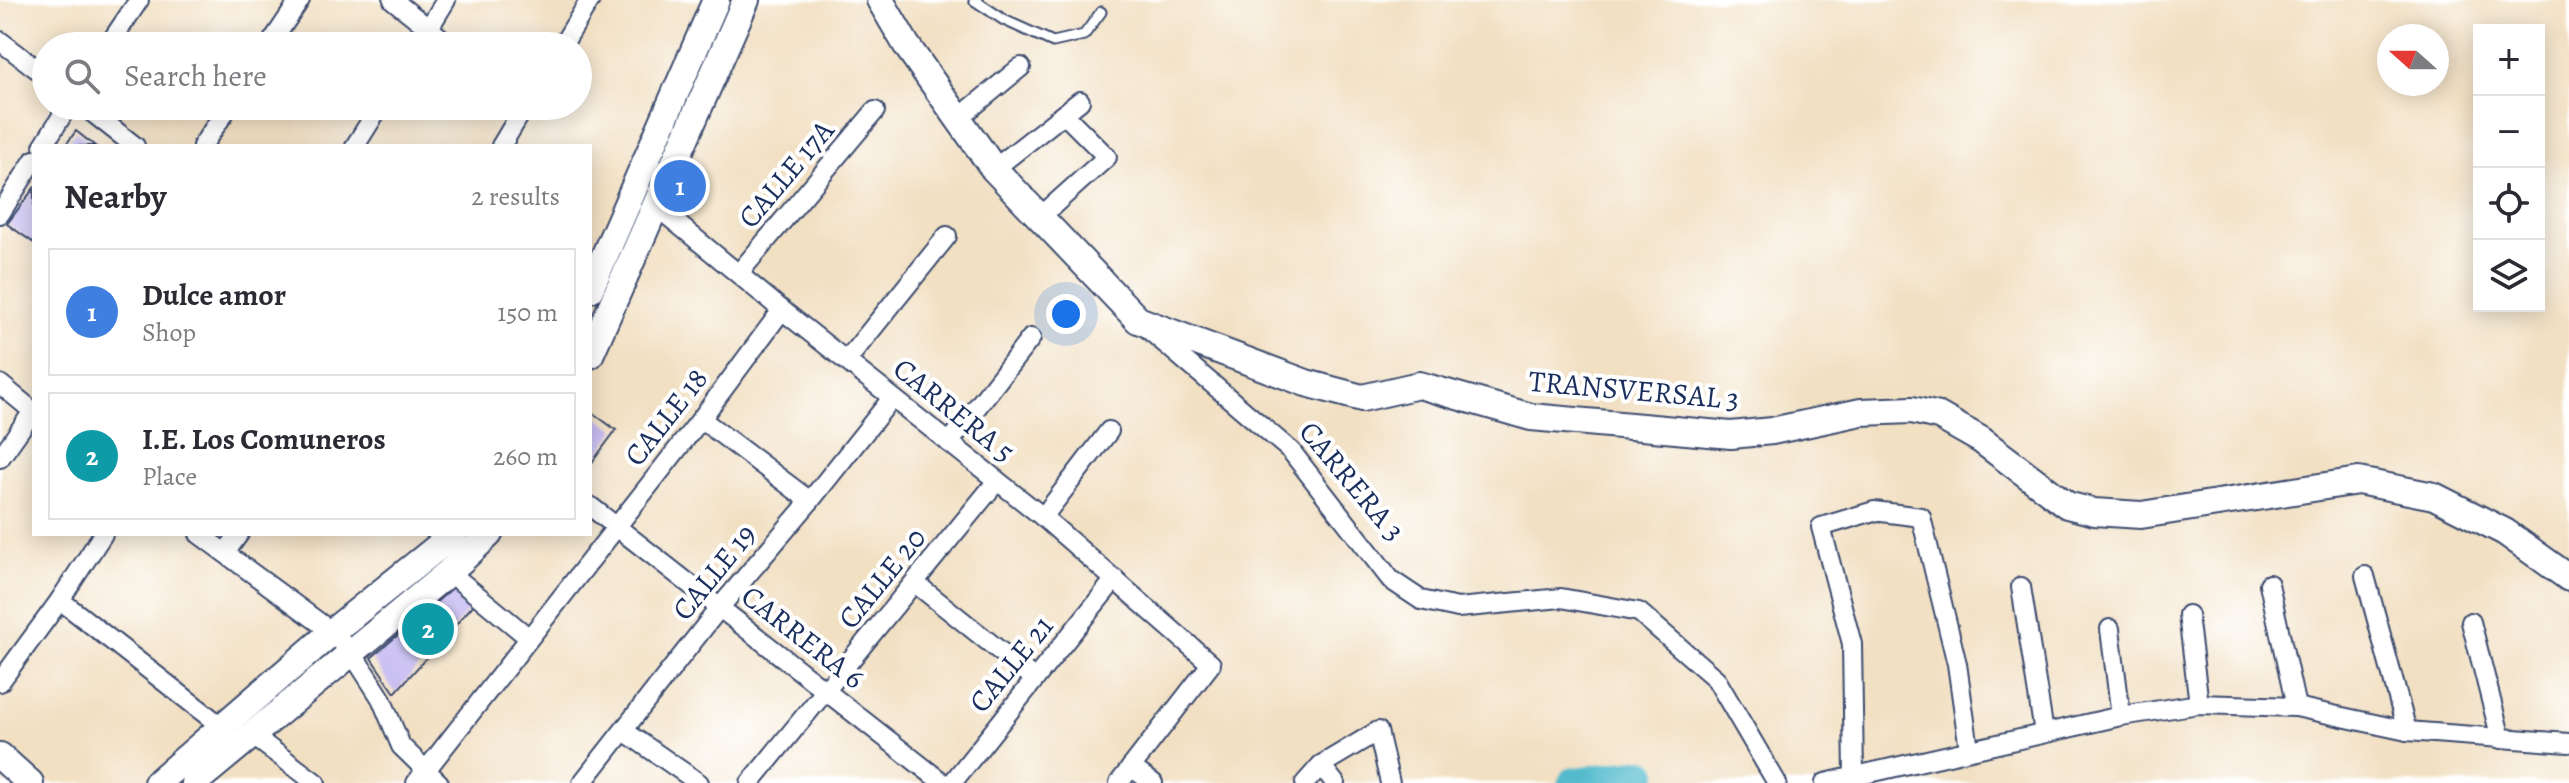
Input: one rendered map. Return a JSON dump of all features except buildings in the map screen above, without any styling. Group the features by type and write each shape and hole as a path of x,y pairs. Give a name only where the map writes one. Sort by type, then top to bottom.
{"street":[{"path":"117,32 139,0"},
{"path":"278,32 300,0"},
{"path":"393,0 436,32"},
{"path":"427,32 446,0"},
{"path":"571,32 590,0"},
{"path":"592,284 716,0"},
{"path":"592,350 746,0"},
{"name":"CARRERA 3","path":"880,0 907,46 994,169 1138,320 1291,451 1391,580 1421,600 1458,608 1561,598 1639,612 1716,679 1777,783"},
{"path":"0,41 32,65"},
{"path":"959,118 1021,67"},
{"path":"994,169 1080,101"},
{"name":"CALLE 17A","path":"739,273 875,111"},
{"path":"1039,218 1107,157 1064,114"},
{"path":"44,144 59,120"},
{"path":"102,120 132,144"},
{"path":"203,144 220,120"},
{"path":"356,144 371,120"},
{"path":"502,144 515,120"},
{"path":"0,214 32,163"},
{"name":"CARRERA 5","path":"656,206 1043,517 1211,664 1131,767"},
{"path":"847,360 947,236"},
{"name":"CALLE 18","path":"427,779 529,638 701,419 782,310"},
{"name":"TRANSVERSAL 3","path":"1138,320 1306,383 1362,398 1419,385 1531,417 1731,435 1772,431 1861,412 1912,410 1939,416 1981,440 2067,505 2094,512 2141,515 2358,481 2434,496 2505,532 2569,578"},
{"path":"949,443 1031,338"},
{"path":"0,384 32,409"},
{"name":"CALLE 19","path":"582,783 720,607 892,398"},
{"path":"0,458 32,414"},
{"path":"701,419 810,501"},
{"path":"1043,517 1109,431"},
{"name":"CALLE 20","path":"750,783 997,481"},
{"name":"CARRERA 6","path":"592,507 943,783"},
{"path":"1854,776 1852,644 1821,527 1874,511 1921,517 1957,664 1969,749"},
{"path":"0,682 102,536"},
{"path":"202,536 332,632 352,653 381,698 401,746 427,779"},
{"path":"225,553 238,536"},
{"path":"157,783 332,632 452,536"},
{"path":"194,783 449,572 487,536"},
{"path":"449,572 529,638"},
{"path":"2365,576 2407,731"},
{"name":"CALLE 21","path":"952,783 1115,579"},
{"path":"915,583 1035,679"},
{"path":"2269,584 2296,707"},
{"path":"2021,587 2044,733"},
{"path":"60,600 222,727"},
{"path":"2188,615 2199,704"},
{"path":"2471,622 2501,739"},
{"path":"2110,629 2121,716"},
{"path":"1825,783 2121,716 2199,704 2296,707 2407,731 2569,743"},
{"path":"624,731 699,783"},
{"path":"1305,783 1321,765 1378,731 1390,783"},
{"path":"252,735 316,783"},
{"path":"0,756 30,783"},
{"path":"1321,765 1335,783"},
{"path":"1119,783 1131,767 1153,783"}],"lane":[{"path":"974,0 1004,20 1053,42 1084,35 1101,12"}],"waterway":[{"path":"1574,783 1642,774"}],"place":[{"name":"Dulce amor","path":"680,186"},
{"name":"I.E. Los Comuneros","path":"428,629"}]}
